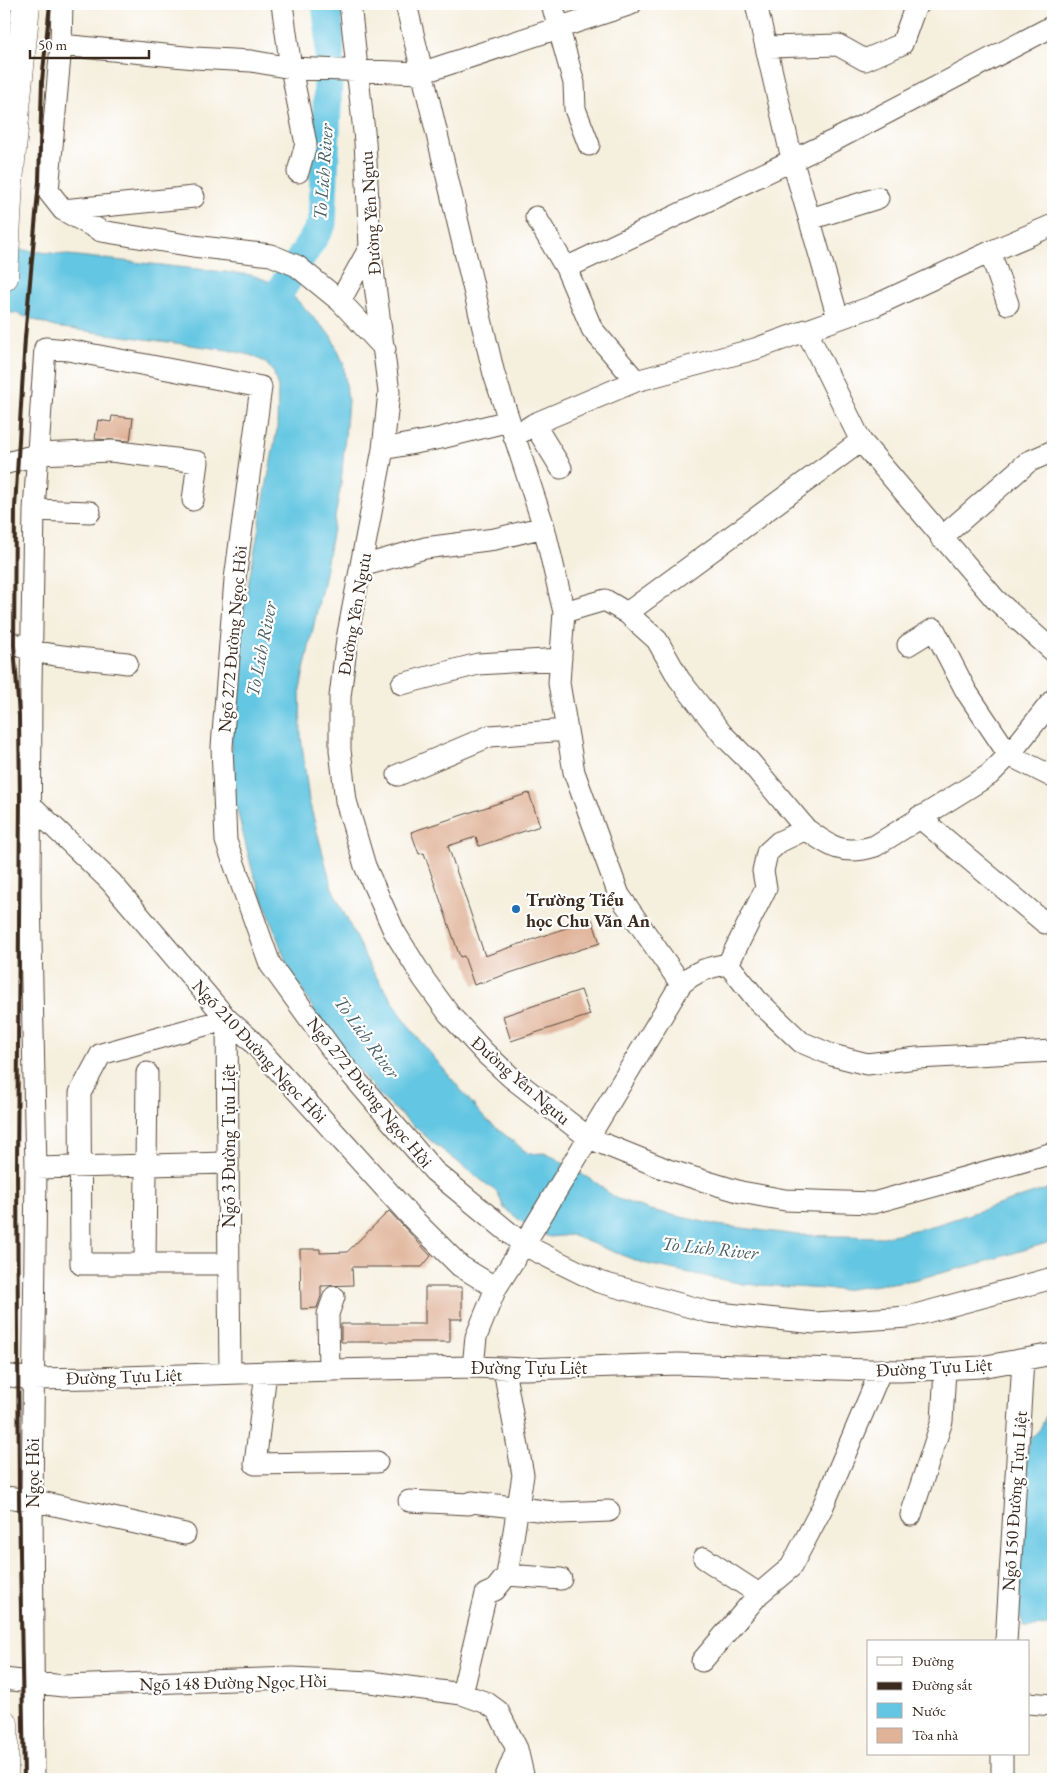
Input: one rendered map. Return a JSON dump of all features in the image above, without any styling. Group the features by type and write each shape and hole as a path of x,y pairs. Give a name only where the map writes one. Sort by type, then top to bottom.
{"highway":[{"path":"4,277 7,181 26,4"},
{"path":"4,1724 4,1779"}],"street":[{"path":"62,4 61,45 48,191 63,210 102,231 193,246 271,255 297,266 340,301 385,349"},
{"path":"282,4 299,69 306,144 298,172"},
{"name":"Đường Yên Ngưu","path":"350,4 350,72 366,141 370,247 385,349 389,392 383,449 347,639 340,706 340,750 346,801 364,866 394,931 423,978 449,1014 485,1053 584,1145 741,1192 785,1200 854,1203 873,1203 1053,1153"},
{"path":"406,4 494,374 544,527 564,612 559,683 574,772 619,895 681,984"},
{"path":"552,4 560,27 574,83 575,109 589,145"},
{"path":"61,45 195,58 251,61 299,69 421,73 631,4"},
{"path":"756,4 768,47 792,159 838,318"},
{"path":"768,47 838,45 865,60 902,44 916,6 919,4"},
{"path":"566,268 936,88 1053,26"},
{"path":"63,210 194,197"},
{"path":"810,219 878,198"},
{"path":"536,216 566,268 592,329 636,382"},
{"path":"383,449 534,424 636,382 755,349 874,306 1053,225"},
{"path":"340,301 370,247"},
{"path":"990,252 1008,304"},
{"path":"806,330 861,441 941,538 995,598 1053,651"},
{"name":"Ngọc Hồi","path":"34,1779 32,1378 36,1168 30,894 34,510 45,348"},
{"name":"Ngõ 272 Đường Ngọc Hồi","path":"45,348 68,350 261,387 235,579 222,747 226,841 270,964 343,1065 434,1171 527,1239"},
{"path":"534,424 561,468"},
{"path":"627,613 861,441"},
{"path":"4,464 38,454 111,451 198,462 193,500"},
{"path":"941,538 1028,462 1053,451"},
{"path":"34,510 90,512"},
{"path":"362,566 425,548 495,538 544,527"},
{"path":"564,612 605,600 627,613 657,640 679,679 723,735 750,762 806,829 830,848 858,852 875,846 918,817 989,775 1009,755 1053,700"},
{"path":"908,645 934,629 966,691 1009,755 1053,777"},
{"path":"4,638 14,645 32,651 127,663"},
{"path":"402,684 478,664 561,659"},
{"path":"398,775 490,736 566,730"},
{"name":"Ngõ 210 Đường Ngọc Hồi","path":"32,806 111,882 227,1019 250,1038 412,1218 460,1266 496,1288"},
{"path":"918,817 1045,923 1053,916"},
{"path":"473,1367 476,1338 496,1288 681,984 693,973 728,964 766,888 763,871 767,852 779,842 806,829"},
{"path":"728,964 757,1000 800,1042 832,1056 867,1064 917,1058 1053,1051"},
{"path":"227,1019 102,1054 80,1093 82,1166 81,1264 229,1264"},
{"name":"Ngõ 3 Đường Tựu Liệt","path":"227,1019 226,1163 230,1373"},
{"path":"145,1263 147,1073"},
{"path":"36,1168 226,1163"},
{"path":"527,1239 599,1282 709,1312 815,1323 908,1317 1053,1278"},
{"path":"329,1370 328,1314 334,1297"},
{"name":"Đường Tựu Liệt","path":"4,1375 32,1378 329,1370 678,1364 945,1370 1023,1360 1053,1354"},
{"name":"Ngõ 150 Đường Tựu Liệt","path":"1006,1640 1023,1360"},
{"path":"462,1694 486,1594 495,1590 507,1575 519,1508 523,1475 504,1368"},
{"path":"702,1661 759,1594 791,1567 823,1506 881,1370"},
{"path":"911,1514 942,1421 945,1370"},
{"path":"266,1372 255,1464 377,1462"},
{"path":"4,1498 32,1500 185,1534"},
{"path":"409,1501 469,1504 472,1502 561,1513 609,1511"},
{"path":"704,1558 759,1594"},
{"path":"507,1575 561,1579"},
{"name":"Ngõ 148 Đường Ngọc Hồi","path":"4,1679 63,1686 293,1678 370,1682 462,1694 487,1703 498,1711 517,1749 524,1779"},
{"path":"1030,1703 1053,1705"},
{"path":"505,1779 517,1749"},
{"path":"1002,1756 1002,1779"}],"water":[{"path":"4,248 252,275 276,284 297,300 331,336 343,362 348,401 341,484 324,578 300,689 301,736 309,801 332,888 370,967 412,1031 485,1119 529,1154 544,1153 555,1158 598,1184 615,1198 650,1210 717,1225 798,1235 883,1237 936,1225 1053,1187 1053,1241 981,1263 913,1280 842,1290 743,1284 642,1263 571,1235 550,1237 534,1231 504,1208 498,1193 431,1141 380,1096 327,1033 287,964 252,869 235,802 231,756 231,678 277,429 278,388 274,373 265,362 250,355 228,350 55,327 15,313 4,312"},
{"path":"1053,1401 1053,1626 1025,1627 1017,1610 1020,1498 1030,1439 1040,1429"}],"building":[{"path":"112,416 133,418 130,441 95,439 98,420 111,422"},
{"path":"529,793 540,826 479,846 476,837 448,846 485,956 592,919 600,943 474,985 464,956 460,957 424,853 419,854 411,832"},
{"path":"581,990 590,1015 511,1041 503,1016"},
{"path":"389,1211 431,1256 422,1267 352,1267 353,1285 321,1286 321,1296 317,1308 301,1309 300,1249 320,1249 320,1253 347,1252"},
{"path":"425,1287 462,1287 462,1319 450,1319 450,1342 341,1342 341,1324 425,1324"}],"waterway":[{"name":"To Lich River","path":"261,322 322,224 330,37 326,4"}],"railway":[{"path":"24,1779 19,1499 17,1168 20,801 19,716 14,645 15,508 25,338 39,181 42,81 50,4"}],"place":[{"name":"Trường Tiểu học Chu Văn An","path":"516,909"}]}
